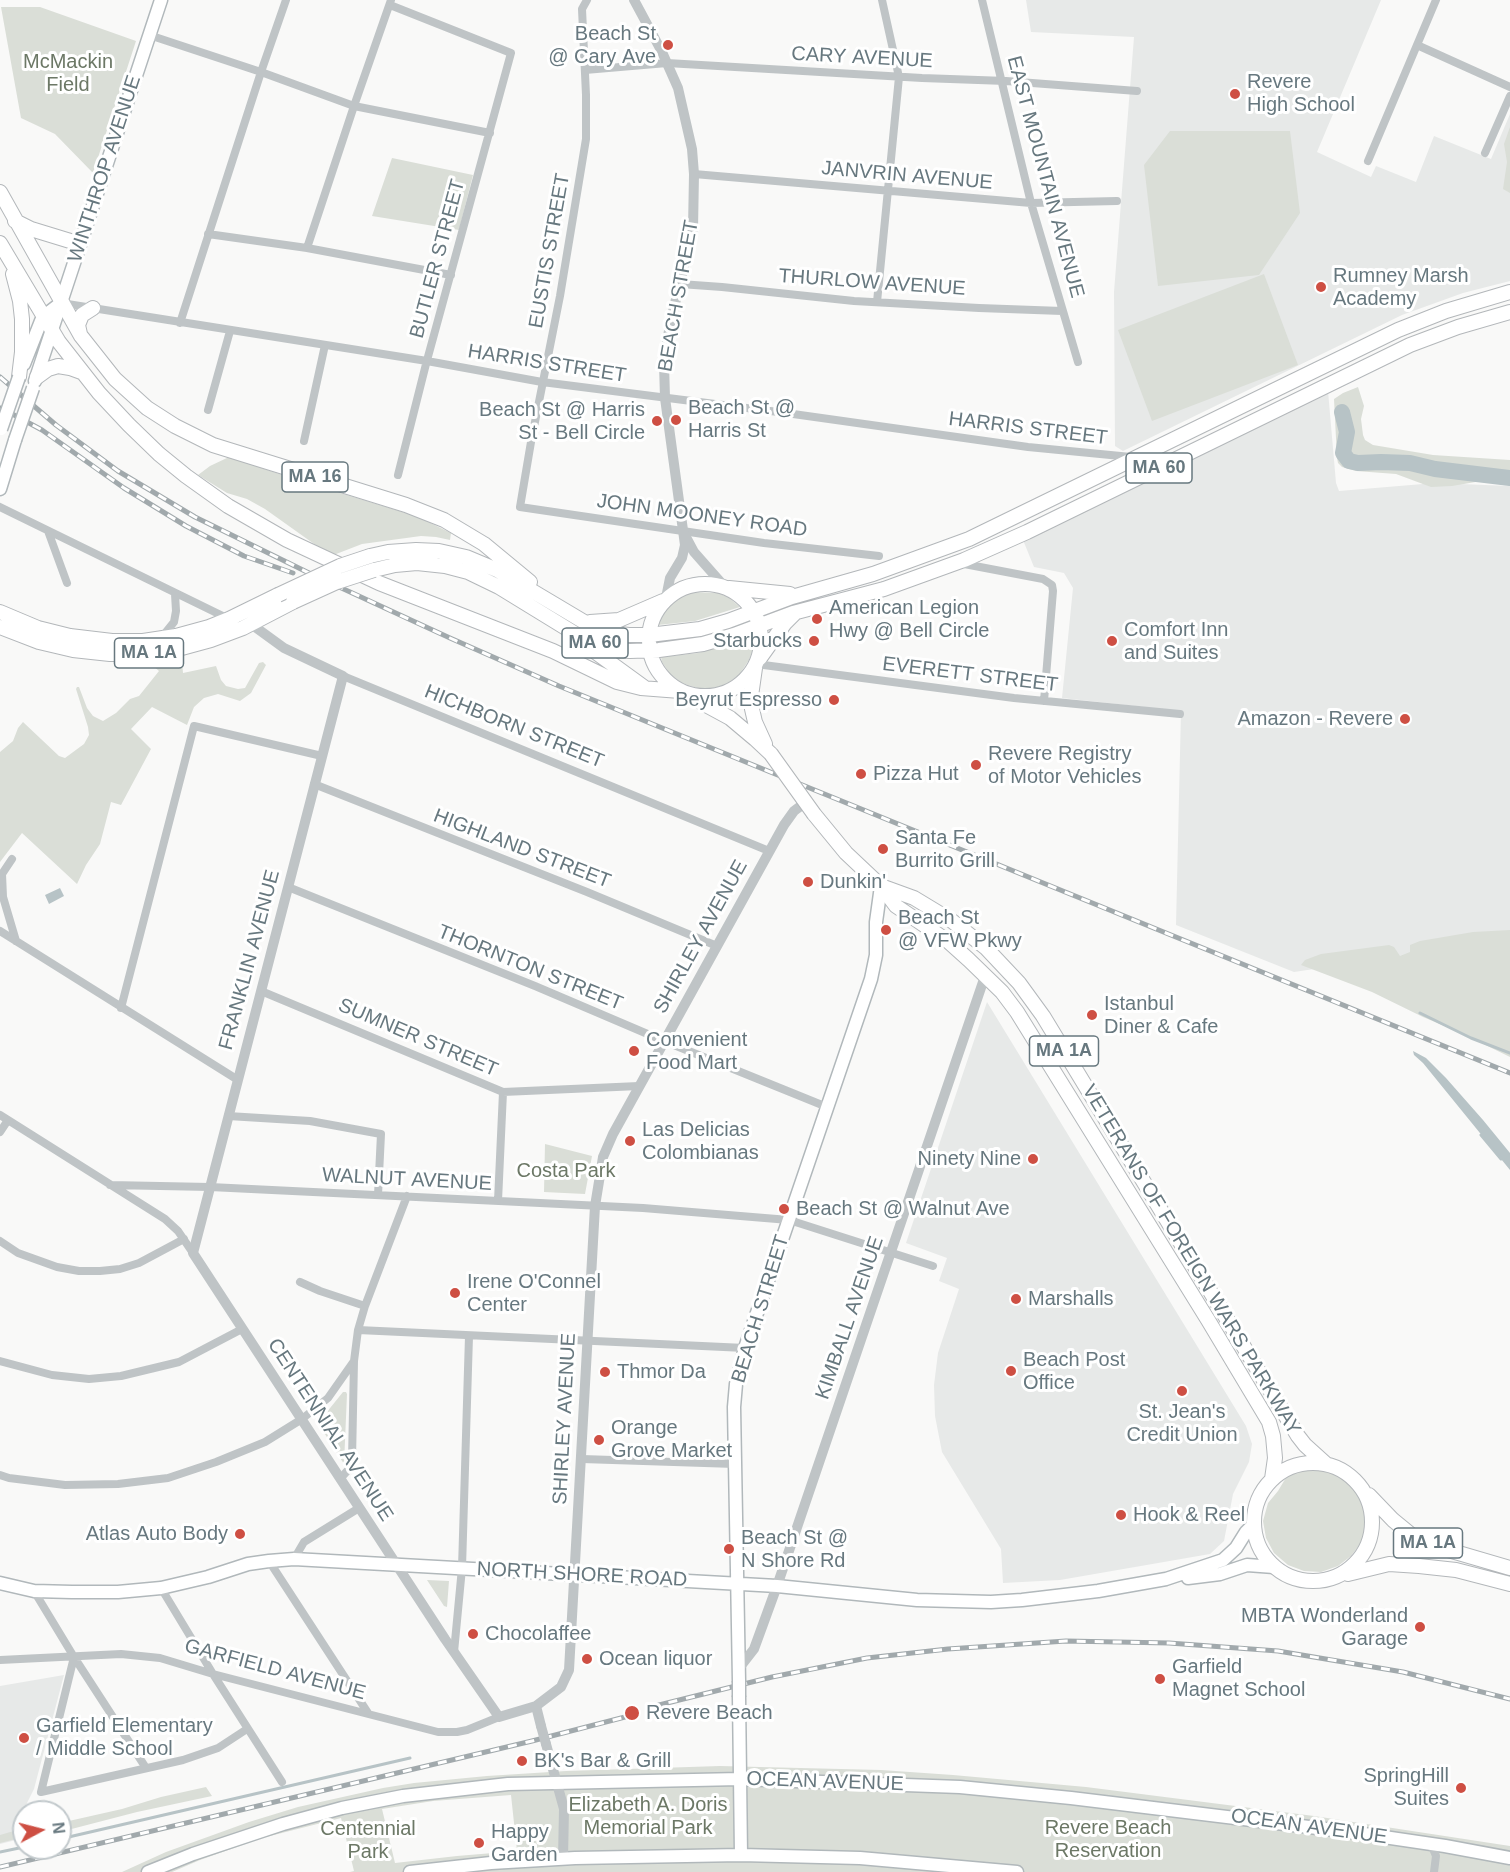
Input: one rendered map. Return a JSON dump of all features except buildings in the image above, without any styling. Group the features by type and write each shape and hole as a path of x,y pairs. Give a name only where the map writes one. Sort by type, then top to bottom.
{"highway":[{"name":"MA 16","path":"0,192 81,336 109,372 134,397 175,426 205,441 406,505 444,520 493,550 558,607"},
{"path":"15,220 31,229 80,244"},
{"path":"2,246 52,330 83,374 159,454 214,496 302,548 410,597 545,648 617,682 647,689"},
{"path":"2,246 22,312 23,345 19,377"},
{"name":"MA 60","path":"578,619 611,633 629,635 700,629 778,601 873,574 953,545 1022,514 1398,330 1462,306 1510,292"},
{"path":"81,336 78,325 82,315 93,308"},
{"name":"MA 60","path":"547,617 574,633 608,648 624,651 650,651 703,644 726,638 801,610 884,589 958,563 1011,540 1410,345 1458,327 1510,312"},
{"path":"35,383 48,369 58,366 83,374"},
{"name":"MA 1A","path":"0,612 38,628 70,636 112,641 158,639 193,632 229,619 340,566 370,556 394,551 439,551 466,556 502,572 578,619 594,622 615,621 628,617 694,584 726,587 742,597 754,611 760,626 761,644 756,664"},
{"name":"MA 1A","path":"0,627 39,642 92,653 161,652 219,637 337,582 374,570 417,563 440,565 494,584 547,617 647,689 682,691"},
{"path":"726,587 781,594 808,593"},
{"path":"666,599 654,616 649,635 653,661 660,675 670,684 682,691 706,696 724,693 741,684 784,623 801,610"},
{"name":"VETERANS OF FOREIGN WARS PARKWAY","path":"756,664 751,696 752,709 757,727 771,754 806,808 846,853 881,886 902,911 949,942 1002,992 1017,1012 1269,1422 1275,1458 1272,1479"},
{"name":"VETERANS OF FOREIGN WARS PARKWAY","path":"682,691 729,718 771,754"},
{"name":"VETERANS OF FOREIGN WARS PARKWAY","path":"881,886 914,898 952,921 992,953 1019,983 1043,1016 1298,1436 1326,1464"},
{"path":"1272,1479 1292,1466 1303,1463 1326,1464"},
{"name":"MA 1A","path":"1326,1464 1347,1473 1415,1539 1510,1568"},
{"name":"MA 1A","path":"1272,1479 1262,1492 1256,1507 1254,1524 1256,1540 1263,1555 1284,1574 1302,1581 1317,1582 1389,1564 1456,1570 1510,1584"},
{"path":"1332,1579 1346,1572 1358,1562 1372,1535 1373,1519 1370,1504 1363,1490"}],"main road":[{"name":"WINTHROP AVENUE","path":"0,489 161,0"},
{"path":"0,430 36,330 44,317 61,303"},
{"name":"BEACH STREET","path":"741,1855 735,1391 745,1348 871,980 876,955 876,921 881,886"},
{"name":"NORTH SHORE ROAD","path":"1166,1579 1223,1560 1236,1548 1254,1524"},
{"name":"NORTH SHORE ROAD","path":"0,1583 34,1591 106,1592 161,1588 208,1577 248,1564 294,1559 777,1586 917,1600 991,1602 1076,1594 1166,1579 1220,1574 1247,1565 1274,1567"},
{"name":"OCEAN AVENUE","path":"148,1872 252,1833 342,1808 403,1796 508,1784 740,1779 960,1787 1159,1808 1431,1844 1510,1858"},
{"path":"415,1871 491,1863 564,1859 741,1855 860,1858 1017,1872"}],"street":[{"path":"180,322 286,0"},
{"name":"EUSTIS STREET","path":"520,507 560,296 586,139 582,9 586,0"},
{"name":"BEACH STREET","path":"634,0 678,88 692,149 694,174 693,229 665,349 663,377 684,531 684,553 670,578 666,599"},
{"path":"877,302 899,77 882,0"},
{"name":"EAST MOUNTAIN AVENUE","path":"982,0 1031,203 1078,362"},
{"path":"1368,161 1436,0"},
{"path":"307,248 391,2"},
{"name":"BUTLER STREET","path":"391,2 511,53 398,475"},
{"path":"149,35 354,106 490,133"},
{"path":"1417,45 1510,87"},
{"name":"CARY AVENUE","path":"585,70 667,63 1001,81 1137,91"},
{"path":"1485,153 1510,96"},
{"name":"JANVRIN AVENUE","path":"694,174 1031,203 1117,201"},
{"path":"208,234 307,248 451,274"},
{"name":"THURLOW AVENUE","path":"680,284 877,302 1062,311"},
{"name":"HARRIS STREET","path":"61,303 427,361 542,382 1014,445 1120,458 1137,457"},
{"path":"208,410 230,331"},
{"path":"304,441 325,345"},
{"path":"0,507 229,619"},
{"name":"JOHN MOONEY ROAD","path":"520,507 764,543 879,556"},
{"path":"48,531 67,583"},
{"name":"BEACH STREET","path":"684,531 692,548 726,587"},
{"path":"958,563 1043,579 1052,585 1044,701"},
{"path":"158,639 168,632 174,622 176,594"},
{"name":"HICHBORN STREET","path":"251,624 284,648 342,676 769,851"},
{"name":"EVERETT STREET","path":"756,664 1044,701 1180,714"},
{"name":"FRANKLIN AVENUE","path":"193,1253 342,676"},
{"path":"121,1008 194,726 322,756"},
{"name":"HIGHLAND STREET","path":"314,784 717,946"},
{"name":"SHIRLEY AVENUE","path":"536,1706 561,1687 569,1670 596,1206 600,1172 606,1150 769,851 788,819 806,808"},
{"path":"12,859 1,876 3,897 16,941"},
{"name":"THORNTON STREET","path":"288,887 827,1107"},
{"path":"0,931 238,1080"},
{"name":"KIMBALL AVENUE","path":"740,1667 754,1649 777,1586 985,976"},
{"name":"SUMNER STREET","path":"261,991 503,1092 639,1086"},
{"path":"498,1201 503,1092"},
{"path":"228,1116 310,1121 381,1134 378,1195"},
{"path":"0,1132 4,1118 110,1185"},
{"name":"WALNUT AVENUE","path":"110,1185 406,1196 671,1210 789,1220 933,1266"},
{"name":"CENTENNIAL AVENUE","path":"110,1185 165,1219 184,1239 359,1508 499,1717"},
{"path":"340,1479 348,1470 352,1460 354,1361 358,1330 406,1196"},
{"path":"0,1241 18,1253 47,1264 79,1271 100,1271 120,1269 139,1263 184,1239"},
{"path":"300,1282 365,1306"},
{"path":"0,1361 52,1375 89,1379 121,1376 179,1362 242,1329"},
{"path":"358,1330 745,1348"},
{"path":"454,1652 462,1568 469,1335"},
{"path":"0,1475 65,1485 118,1484 168,1478 265,1442 302,1419 328,1398 354,1361"},
{"path":"582,1459 735,1464"},
{"path":"294,1559 304,1542 359,1508"},
{"path":"269,1561 368,1713"},
{"path":"161,1588 282,1782"},
{"path":"34,1591 146,1768"},
{"name":"GARFIELD AVENUE","path":"0,1660 121,1654 160,1658 213,1674 438,1732 467,1730 536,1706"},
{"path":"74,1657 41,1792 183,1760 218,1748 247,1729"},
{"path":"536,1706 564,1809 564,1859"},
{"path":"1431,1844 1436,1857 1434,1872"}],"shaded area":[{"path":"1026,0 1381,0 1317,152 1371,177 1376,166 1416,182 1434,136 1491,159 1510,114 1510,281 1463,293 1402,315 1123,451 1115,446 1114,292 1134,37 1031,32"},
{"path":"1328,391 1336,483 1339,491 1435,483 1510,486 1510,940 1294,972 1176,925 1181,711 1062,698 1073,588 1064,573 1034,567 1023,540 1187,462"},
{"path":"60,888 64,896 49,904 45,895"},
{"path":"987,1002 1246,1426 1252,1444 1249,1462 1233,1494 1224,1541 1210,1554 1060,1580 1003,1583 1001,1549 942,1452 935,1416 934,1385 938,1353 959,1289 939,1281 947,1258 906,1243"},
{"path":"1413,1051 1426,1058 1446,1078 1510,1153 1510,1170 1414,1055"},
{"name":"Garfield Elementary / Middle School","path":"64,1675 34,1789 28,1800 12,1800 12,1841 0,1844 0,1686"}],"green space":[{"name":"McMackin Field","path":"1,7 40,7 136,41 93,173 55,134 21,118"},
{"path":"1510,127 1510,193 1503,189 1507,162 1504,144"},
{"path":"1170,131 1290,131 1300,213 1259,275 1158,286 1144,165"},
{"path":"392,158 473,175 459,230 372,216"},
{"path":"1264,274 1298,365 1152,421 1118,330"},
{"path":"1358,387 1364,406 1361,419 1365,440 1373,445 1433,455 1510,460 1510,483 1487,480 1431,487 1396,474 1356,471 1342,467 1337,458 1334,399"},
{"path":"229,457 416,516 451,533 450,540 421,536 362,544 331,556 265,509 247,499 227,493 198,475"},
{"path":"692,592 718,593 728,597 740,607 695,621 658,625 666,610 675,601"},
{"path":"753,637 749,660 739,675 725,685 700,689 682,683 670,674 662,662 661,657 698,653"},
{"path":"182,661 183,673 216,666 226,686 238,689 245,688 259,663 263,662 266,665 251,693 240,701 218,694 204,698 194,707 187,725 152,707 131,729 151,749 121,805 111,802 100,844 77,884 22,833 0,862 0,752 13,741 23,722 59,756 65,758 84,744 89,735 77,687 93,716 103,721 116,713 130,699 139,696 159,671 153,666"},
{"path":"1510,930 1510,1057 1372,992 1301,965 1305,960 1321,954 1389,945 1394,947 1400,956 1410,952 1410,945 1420,941 1473,932"},
{"name":"Costa Park","path":"545,1144 592,1156 585,1194 544,1192"},
{"path":"343,1392 347,1394 344,1464 318,1423"},
{"path":"1308,1468 1335,1473 1349,1482 1359,1495 1365,1510 1365,1527 1361,1543 1351,1556 1338,1566 1321,1572 1304,1571 1288,1565 1274,1553 1266,1538 1263,1521 1268,1503 1287,1476 1294,1471"},
{"path":"427,1580 449,1581 447,1607 444,1606"},
{"path":"720,1766 881,1770 1086,1787 1314,1816 1510,1846 1510,1872 350,1872 354,1871 341,1818 262,1838 172,1872 122,1872 166,1852 298,1807 414,1783 566,1771","holes":["511,1795 517,1851 395,1863 382,1809 433,1801"]},
{"path":"206,1787 212,1796 72,1829 72,1820"},
{"path":"12,1832 12,1840 0,1843 0,1835"}],"waterway":[{"path":"1342,412 1347,432 1343,453 1349,461 1410,463 1435,469 1510,478"},
{"path":"1420,1013 1471,1038 1510,1053"},
{"path":"1481,1135 1501,1159"},
{"path":"72,1836 410,1758"},
{"path":"0,1852 12,1850"}],"railway":[{"path":"0,377 56,425 118,471 195,517 311,574 559,686 1510,1073"},
{"path":"1,408 42,430 124,488 186,526 244,556 293,573"},
{"path":"651,1707 772,1677 867,1658 948,1649 1066,1641 1169,1643 1278,1651 1403,1672 1510,1699"},
{"path":"0,1867 625,1717"}],"place":[{"name":"Beach St @ Cary Ave","path":"668,45"},
{"name":"Revere High School","path":"1235,94"},
{"name":"Rumney Marsh Academy","path":"1321,287"},
{"name":"Beach St @ Harris St","path":"676,420"},
{"name":"Beach St @ Harris St - Bell Circle","path":"657,421"},
{"name":"American Legion Hwy @ Bell Circle","path":"817,619"},
{"name":"Starbucks","path":"814,641"},
{"name":"Comfort Inn and Suites","path":"1112,641"},
{"name":"Beyrut Espresso","path":"834,700"},
{"name":"Amazon - Revere","path":"1405,719"},
{"name":"Revere Registry of Motor Vehicles","path":"976,765"},
{"name":"Pizza Hut","path":"861,774"},
{"name":"Santa Fe Burrito Grill","path":"883,849"},
{"name":"Dunkin'","path":"808,882"},
{"name":"Beach St @ VFW Pkwy","path":"886,930"},
{"name":"Istanbul Diner & Cafe","path":"1092,1015"},
{"name":"Convenient Food Mart","path":"634,1051"},
{"name":"Las Delicias Colombianas","path":"630,1141"},
{"name":"Ninety Nine","path":"1033,1159"},
{"name":"Beach St @ Walnut Ave","path":"784,1209"},
{"name":"Irene O'Connel Center","path":"455,1293"},
{"name":"Marshalls","path":"1016,1299"},
{"name":"Beach Post Office","path":"1011,1371"},
{"name":"Thmor Da","path":"605,1372"},
{"name":"St. Jean's Credit Union","path":"1182,1391"},
{"name":"Orange Grove Market","path":"599,1440"},
{"name":"Hook & Reel","path":"1121,1515"},
{"name":"Atlas Auto Body","path":"240,1534"},
{"name":"Beach St @ N Shore Rd","path":"729,1549"},
{"name":"MBTA Wonderland Garage","path":"1420,1627"},
{"name":"Chocolaffee","path":"473,1634"},
{"name":"Ocean liquor","path":"587,1659"},
{"name":"Garfield Magnet School","path":"1160,1679"},
{"name":"Revere Beach","path":"632,1713"},
{"name":"Garfield Elementary / Middle School","path":"24,1738"},
{"name":"BK's Bar & Grill","path":"522,1761"},
{"name":"SpringHill Suites","path":"1461,1788"},
{"name":"Happy Garden","path":"479,1843"}],"park label":[{"name":"Elizabeth A. Doris Memorial Park","path":"648,1816"},
{"name":"Centennial Park","path":"368,1840"},
{"name":"Revere Beach Reservation","path":"1108,1840"}]}
